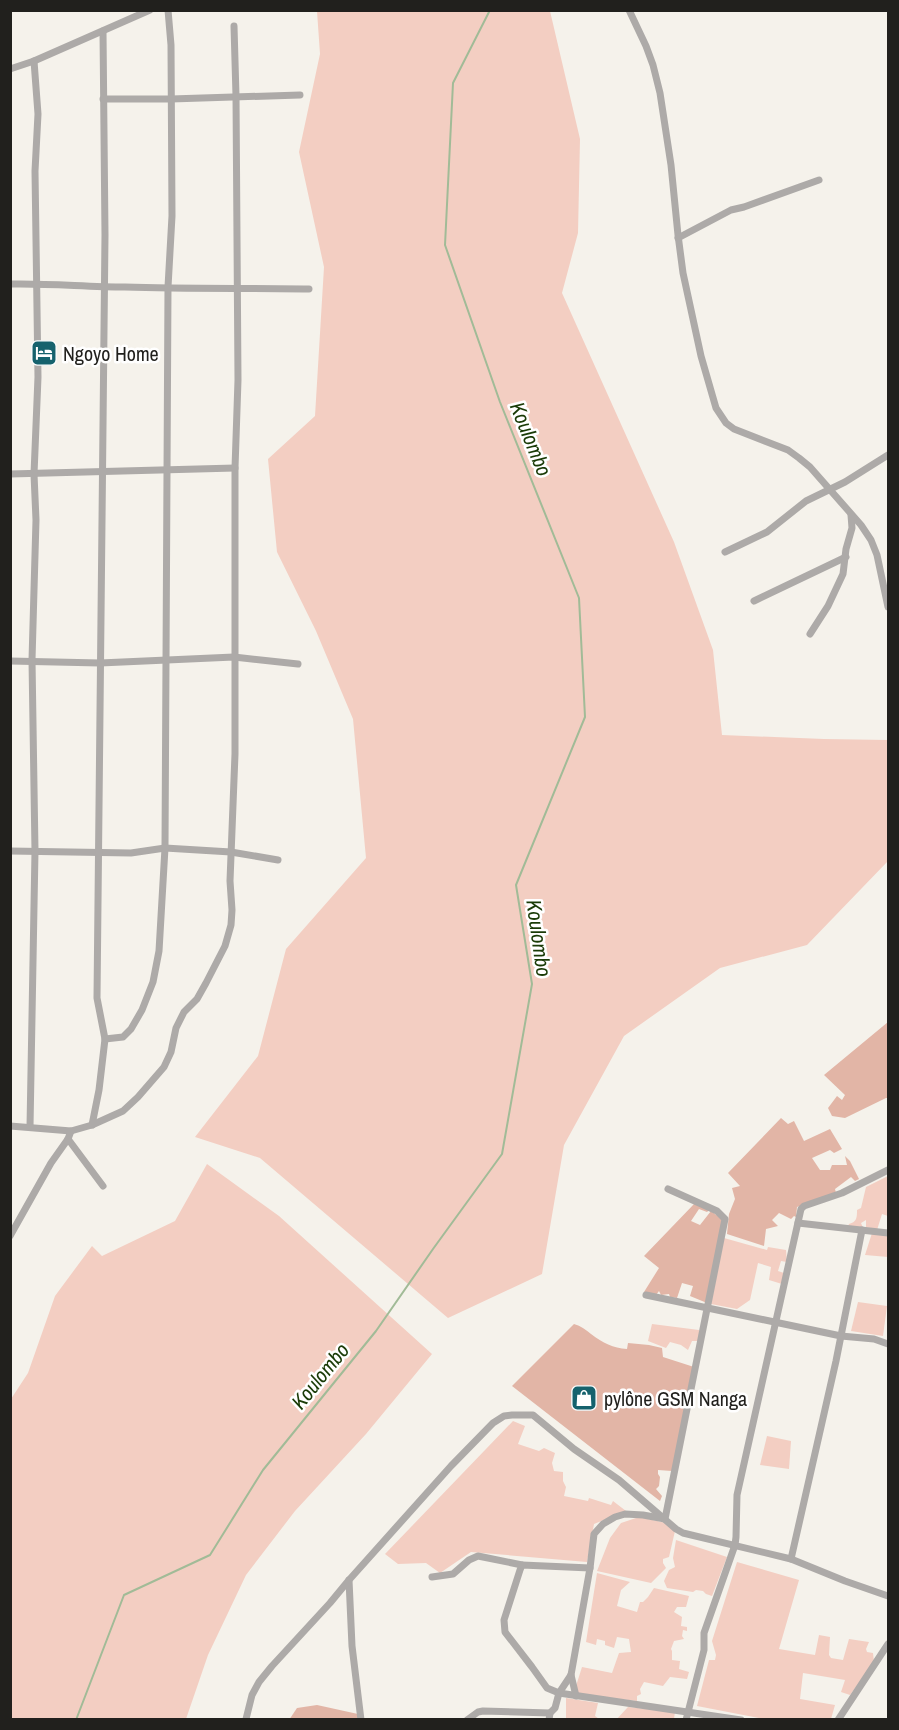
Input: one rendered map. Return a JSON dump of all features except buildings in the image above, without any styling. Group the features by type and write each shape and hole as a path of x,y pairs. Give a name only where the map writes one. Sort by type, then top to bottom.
{"street":[{"path":"10,69 34,61 150,10"},
{"path":"105,1039 123,1037 131,1029 142,1010 153,982 159,951 165,848 168,287 172,216 171,45 168,10"},
{"path":"629,10 646,46 660,93 671,165 678,238 689,303 716,408 720,416 734,429 788,450 810,467 861,525 874,548 888,607"},
{"path":"10,1236 51,1163 70,1135 123,1111 164,1067 171,1052 176,1028 184,1012 197,999 225,946 231,925 230,881 235,754 235,468 238,380 237,96 234,26"},
{"path":"92,1125 105,1039 97,998 105,235 103,31"},
{"path":"30,1126 35,852 34,474 38,377 35,171 38,114 34,61"},
{"path":"103,99 300,94"},
{"path":"678,238 731,210 819,180"},
{"path":"10,284 309,289"},
{"path":"724,552 767,532 806,501 845,482 888,455"},
{"path":"10,474 235,468"},
{"path":"810,634 843,574 852,528 850,513"},
{"path":"754,601 846,557"},
{"path":"10,661 100,663 234,657 298,664"},
{"path":"10,851 131,853 165,848 231,852 278,860"},
{"path":"10,1126 30,1126 70,1135 103,1186"},
{"path":"687,1716 704,1650 704,1634 735,1545 737,1495 801,1209 842,1193 888,1170"},
{"path":"665,1519 725,1219 717,1211 668,1189"},
{"path":"798,1223 888,1233"},
{"path":"790,1559 841,1336 862,1230"},
{"path":"646,1295 841,1336 874,1339 888,1344"},
{"path":"246,1719 252,1695 259,1682 451,1466 493,1423 504,1416 533,1415 574,1449 619,1480 676,1529 689,1535 790,1559 888,1596"},
{"path":"576,1696 571,1675 594,1534 603,1524 625,1514 665,1519"},
{"path":"432,1577 453,1574 469,1560 478,1556 522,1565 590,1568"},
{"path":"522,1565 504,1620 505,1632 547,1688 559,1693 687,1716 741,1719"},
{"path":"349,1580 352,1646 361,1719"},
{"path":"838,1719 888,1644"},
{"path":"467,1719 483,1711 549,1716 555,1708 559,1693 571,1675"}],"shaded area":[{"path":"317,11 550,11 580,139 578,233 562,293 674,542 713,650 722,735 888,740 888,861 807,945 720,968 624,1036 564,1145 542,1274 448,1318 260,1158 195,1137 258,1056 286,949 366,858 353,719 316,631 277,552 268,459 315,416 324,267 299,152 320,54"},
{"path":"888,1022 888,1098 845,1118 832,1116 828,1108 837,1096 842,1100 845,1095 824,1075"},
{"path":"781,1118 788,1124 794,1121 804,1141 830,1129 842,1149 834,1153 830,1150 812,1158 820,1170 830,1170 832,1165 847,1165 845,1156 859,1179 855,1181 851,1177 835,1189 836,1193 797,1207 796,1217 791,1219 779,1213 772,1220 778,1226 766,1229 764,1246 727,1234 729,1214 735,1199 732,1188 740,1186 728,1173"},
{"path":"207,1164 279,1216 432,1354 366,1434 295,1511 246,1575 208,1655 186,1719 11,1719 11,1399 28,1373 55,1296 92,1246 102,1256 175,1221"},
{"path":"888,1176 888,1216 882,1214 877,1230 866,1227 866,1220 861,1223 863,1228 848,1226 856,1219 866,1187"},
{"path":"695,1203 710,1209 707,1212 699,1209 691,1221 700,1225 711,1211 723,1220 707,1303 690,1296 693,1286 682,1283 677,1298 670,1297 669,1294 661,1295 659,1291 656,1295 644,1292 659,1268 644,1256"},
{"path":"872,1233 888,1235 888,1257 865,1255"},
{"path":"724,1238 767,1250 768,1247 786,1250 787,1262 781,1261 778,1271 784,1273 782,1284 769,1280 771,1267 758,1263 750,1300 737,1309 711,1304"},
{"path":"858,1302 887,1306 883,1336 851,1331"},
{"path":"574,1324 613,1346 627,1349 628,1343 662,1348 663,1357 694,1367 672,1471 658,1470 660,1477 659,1486 656,1489 662,1496 660,1501 512,1386"},
{"path":"652,1324 699,1330 699,1341 692,1341 688,1350 670,1342 666,1348 648,1341"},
{"path":"513,1421 525,1426 518,1444 539,1451 544,1448 555,1453 552,1463 554,1471 563,1472 566,1487 564,1496 588,1501 589,1498 611,1505 613,1501 626,1511 594,1524 587,1562 471,1552 440,1573 426,1563 398,1564 385,1554"},
{"path":"767,1436 791,1441 789,1469 760,1465"},
{"path":"639,1517 666,1523 675,1531 669,1557 663,1559 666,1568 651,1583 597,1571 610,1538 621,1523"},
{"path":"676,1540 727,1557 712,1596 703,1591 693,1592 667,1588 664,1581 669,1570 675,1567 673,1558"},
{"path":"737,1562 799,1580 779,1649 815,1655 819,1635 830,1637 829,1655 831,1658 843,1660 849,1639 869,1642 866,1649 867,1652 873,1653 874,1662 850,1695 841,1692 845,1680 803,1673 800,1699 835,1705 831,1719 764,1719 697,1706 709,1660 715,1660 712,1641"},
{"path":"597,1573 630,1582 621,1590 617,1606 637,1612 640,1602 648,1597 654,1588 689,1596 686,1607 677,1607 674,1612 682,1617 681,1626 687,1627 687,1631 683,1630 684,1639 674,1641 671,1649 672,1660 680,1661 679,1669 689,1672 687,1679 670,1677 663,1686 644,1682 637,1701 578,1694 576,1686 582,1667 612,1673 619,1653 631,1652 629,1639 617,1637 614,1648 605,1645 605,1641 597,1639 596,1645 586,1642"},
{"path":"566,1698 598,1703 595,1716 599,1719 566,1719"},
{"path":"317,1705 358,1714 359,1720 289,1720 297,1708"},
{"path":"628,1707 675,1712 674,1719 616,1720"}],"waterway":[{"name":"Koulombo","path":"76,1720 124,1595 210,1555 263,1470 376,1331 502,1154 532,984 516,885 585,717 579,598 500,402 445,245 453,83 490,10"}],"place":[{"name":"Ngoyo Home","path":"44,353"},
{"name":"pylône GSM Nanga","path":"584,1398"}]}
